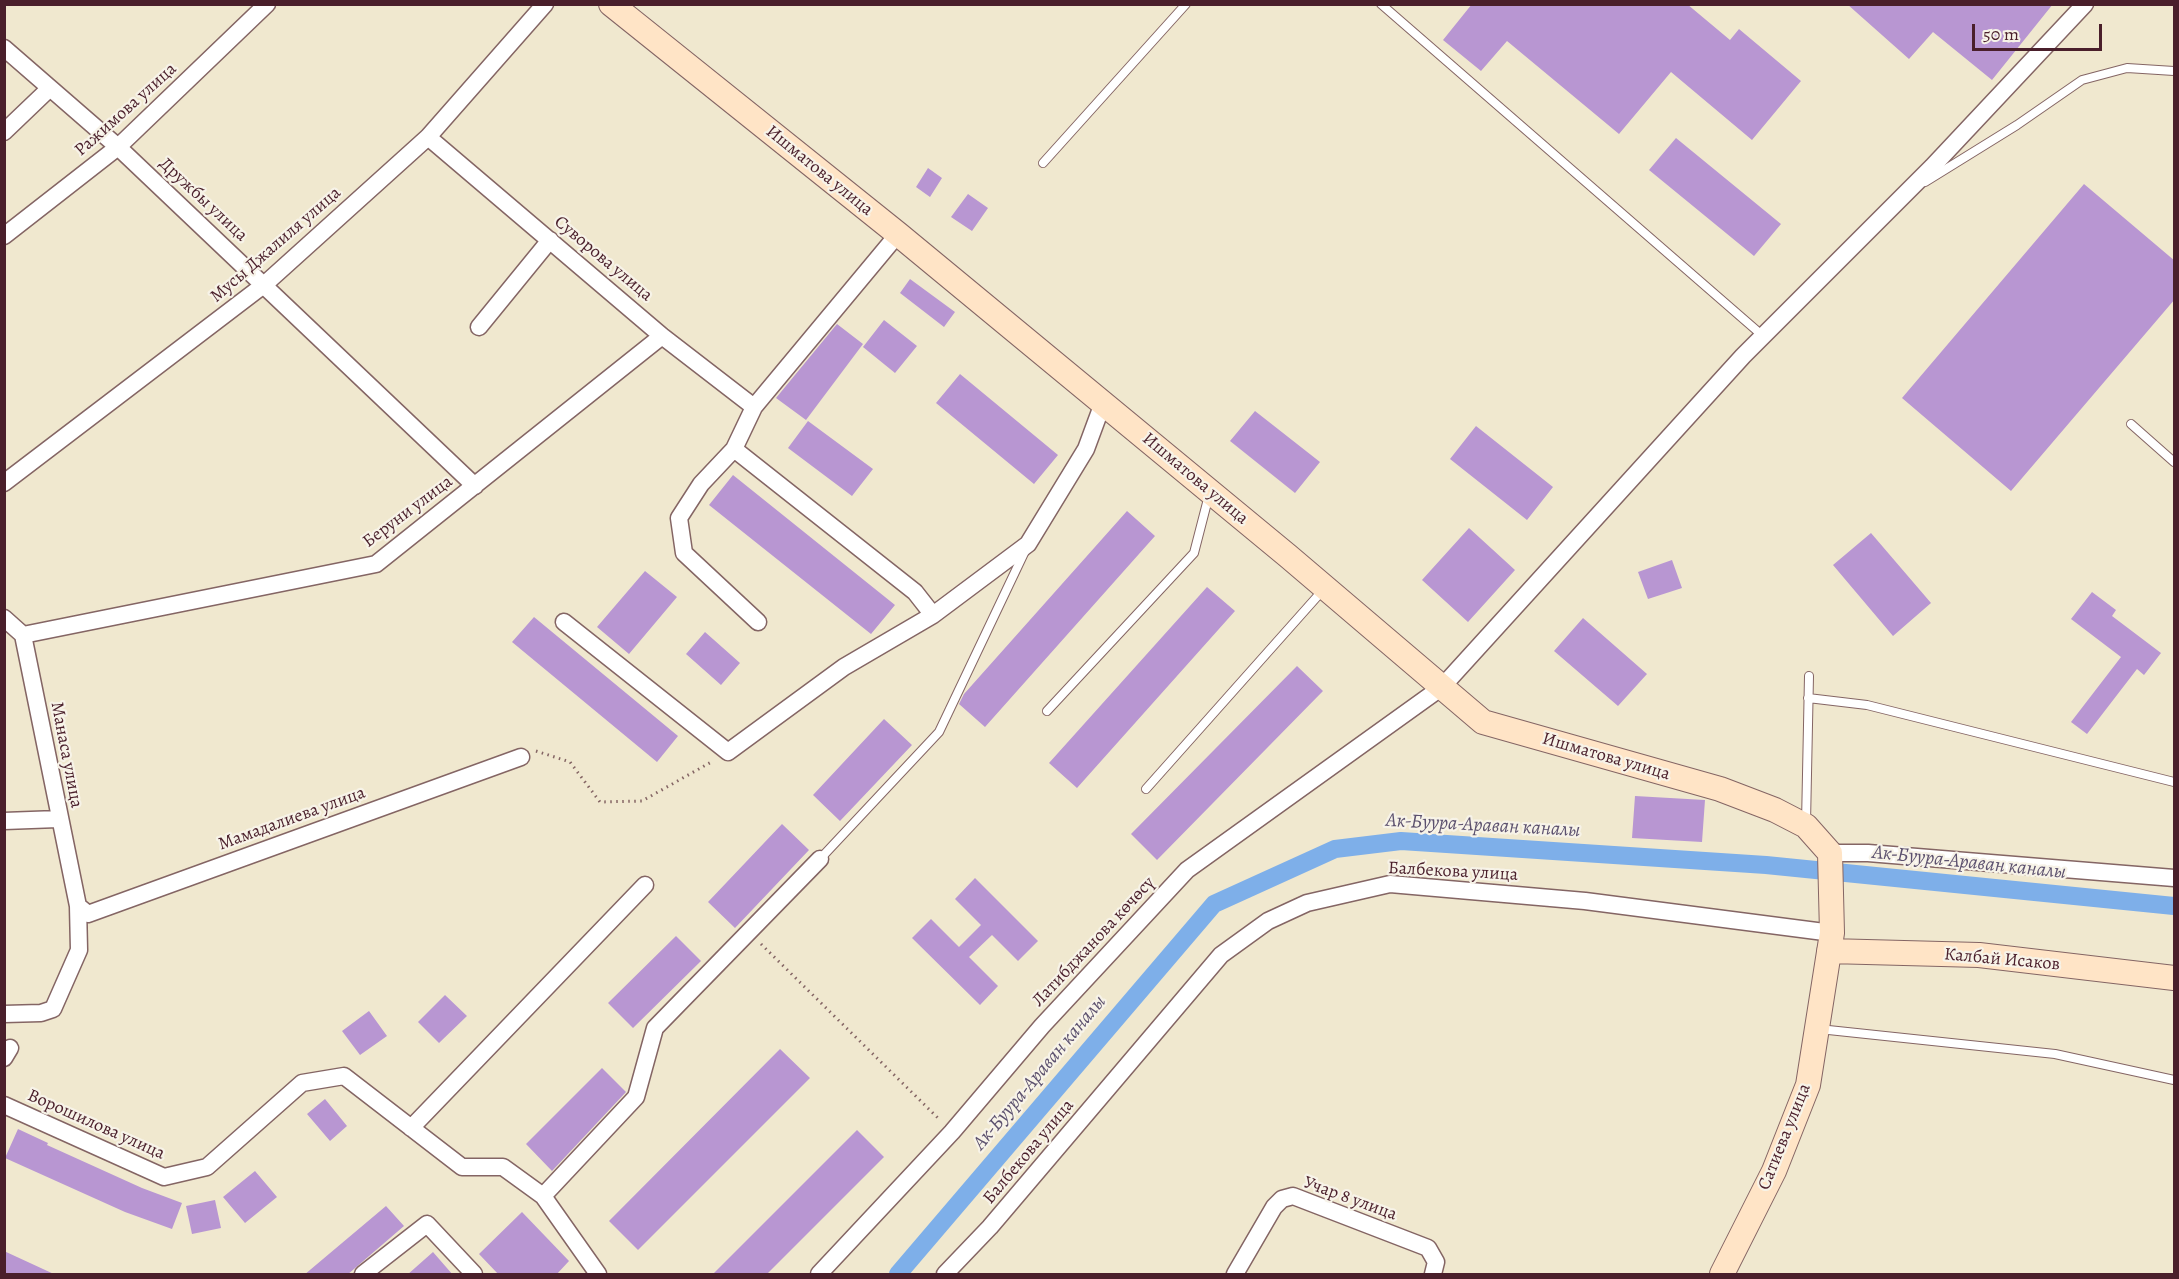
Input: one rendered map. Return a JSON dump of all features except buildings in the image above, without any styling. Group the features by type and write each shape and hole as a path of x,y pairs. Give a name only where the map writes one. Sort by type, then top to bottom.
{"main road":[{"name":"Ишматова улица","path":"611,4 898,234 1210,491 1483,722 1720,789 1775,810 1806,826 1830,853"},
{"name":"Сатиева улица","path":"1722,1275 1774,1171 1808,1085 1831,935 1830,853"},
{"name":"Калбай Исаков","path":"1831,935 2175,978"}],"street":[{"name":"Ражимова улица","path":"4,236 118,147 267,4"},
{"name":"Мусы Джалиля улица","path":"4,483 265,284 428,137 545,4"},
{"name":"Латибджанова көчөсү","path":"819,1275 952,1132 1042,1026 1187,870 1443,687 1763,336 1900,198 2085,4"},
{"name":"Дружбы улица","path":"4,48 118,147 265,284 475,486"},
{"path":"4,132 50,88"},
{"name":"Суворова улица","path":"428,137 662,336 754,407"},
{"path":"758,622 684,553 679,518 701,484 734,449 754,407 898,234"},
{"path":"479,327 550,240"},
{"name":"Беруни улица","path":"22,636 376,564 662,336"},
{"path":"564,621 728,752 844,667 933,615 1028,544 1086,449 1103,404"},
{"path":"734,449 915,592 933,615"},
{"path":"4,618 22,636"},
{"name":"Манаса улица","path":"22,636 58,819 78,906"},
{"name":"Мамадалиева улица","path":"78,906 88,914 521,757"},
{"path":"4,821 58,819"},
{"path":"1830,853 1868,853 2175,878"},
{"path":"543,1196 636,1096 655,1028 820,859"},
{"name":"Балбекова улица","path":"945,1275 990,1227 1221,955 1268,921 1306,903 1390,884 1585,901 1831,935"},
{"path":"411,1128 645,885"},
{"path":"4,1014 41,1013 53,1009 79,950 78,906"},
{"name":"Ворошилова улица","path":"4,1105 164,1177 207,1167 302,1083 344,1076 462,1167 503,1167 543,1196 598,1275"},
{"name":"Учар 8 улица","path":"1235,1275 1274,1207 1282,1199 1293,1196 1428,1248 1436,1262 1433,1275"},
{"path":"363,1275 427,1224 474,1275"}],"lane":[{"path":"1043,163 1186,4"},
{"path":"1381,4 1763,336"},
{"path":"1900,198 2017,125 2082,80 2127,68 2175,71"},
{"path":"2130,424 2175,462"},
{"path":"1047,711 1194,552 1210,491"},
{"path":"820,859 939,732 1028,544"},
{"path":"1146,789 1325,588"},
{"path":"1806,826 1809,676"},
{"path":"1808,698 1867,705 2175,782"},
{"path":"1818,1029 2055,1054 2175,1080"}],"path":[{"path":"521,757 534,751 541,751 570,762 600,802 642,801 728,752"},
{"path":"749,932 952,1132"}],"waterway":[{"name":"Ак-Буура-Араван каналы","path":"898,1274 1214,904 1335,849 1401,841 1766,865 2174,906"}]}
